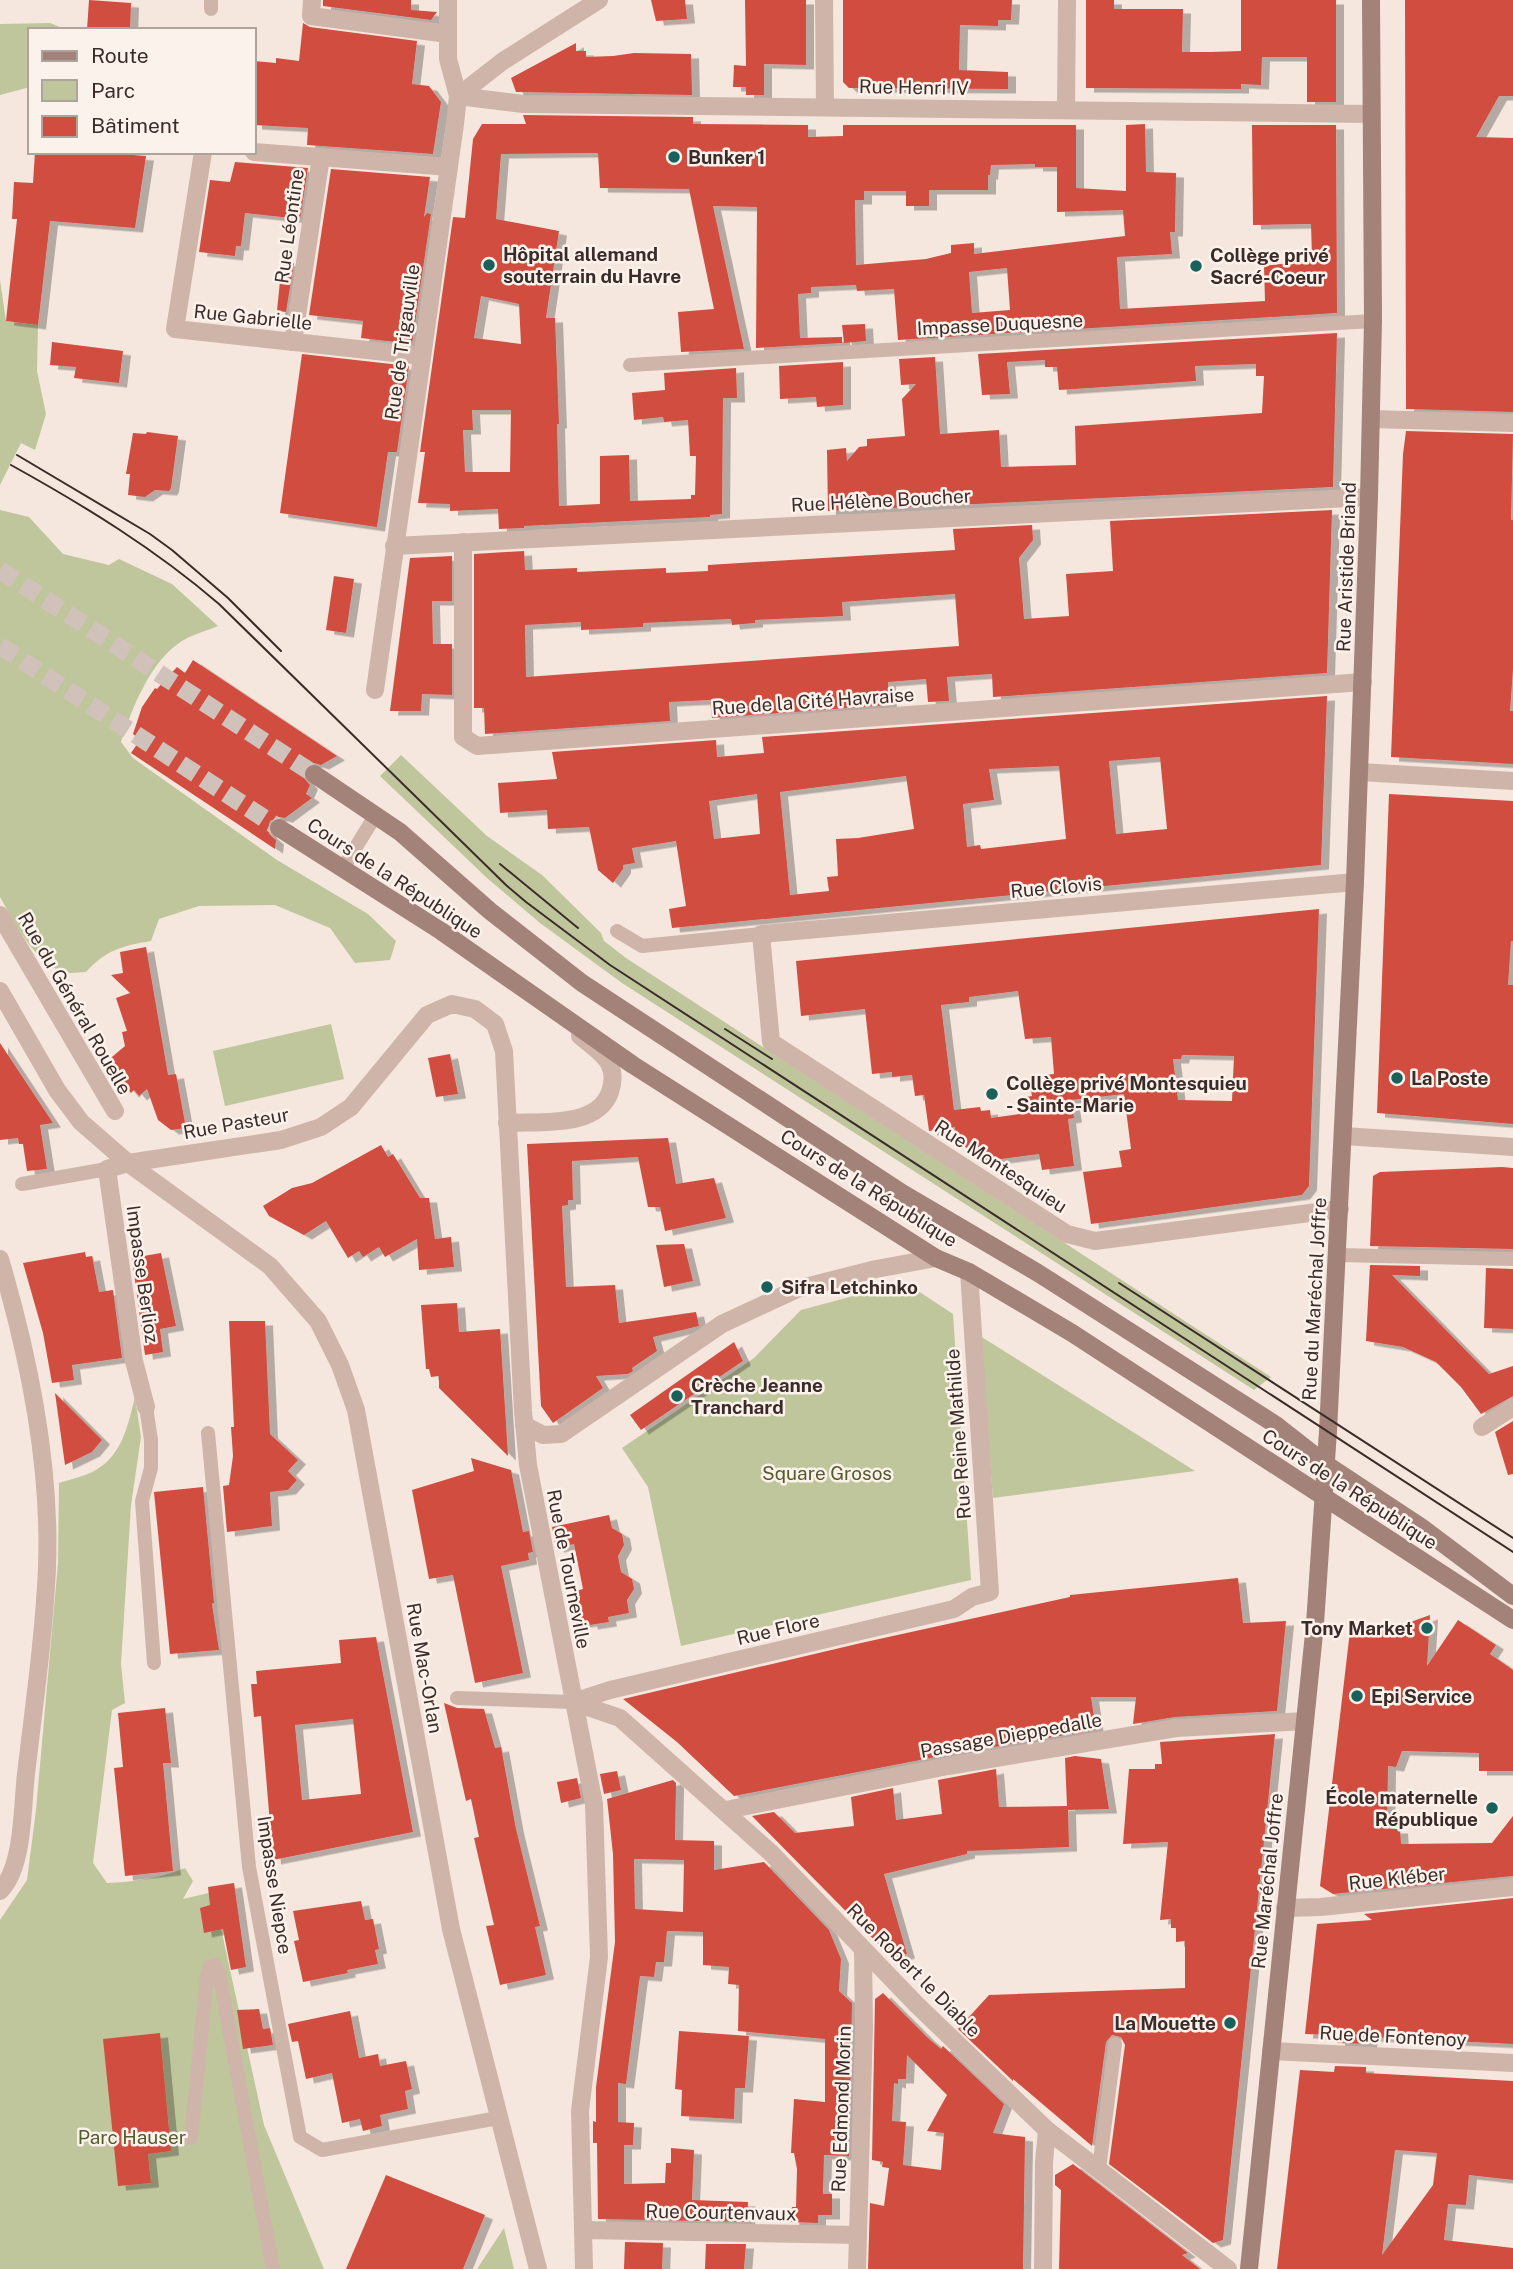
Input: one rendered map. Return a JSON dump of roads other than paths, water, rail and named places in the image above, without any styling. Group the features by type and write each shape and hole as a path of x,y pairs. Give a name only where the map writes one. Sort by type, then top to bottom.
{"main road":[{"name":"Rue Aristide Briand","path":"1344,1136 1360,772 1371,419 1371,0"},
{"name":"Cours de la République","path":"314,775 400,832 489,911 582,983 902,1193 1038,1273 1276,1426 1327,1465 1421,1527 1513,1596"},
{"name":"Cours de la République","path":"279,828 441,931 633,1065 936,1258 969,1272 1072,1333 1513,1620"},
{"name":"Rue du Maréchal Joffre","path":"1325,1497 1344,1136"},
{"name":"Rue Maréchal Joffre","path":"1248,2269 1305,1720 1325,1497"}],"street":[{"path":"312,0 311,16 448,34"},
{"name":"Rue de Trigauville","path":"375,690 458,96 448,59 448,0"},
{"path":"458,96 503,61 599,0"},
{"path":"824,0 825,106"},
{"path":"1066,110 1067,0"},
{"name":"Rue Henri IV","path":"458,96 523,104 1371,114"},
{"path":"256,152 449,167"},
{"name":"Rue Gabrielle","path":"202,154 175,329 422,356"},
{"name":"Rue Léontine","path":"293,342 321,157"},
{"path":"1371,419 1513,423"},
{"name":"Rue Hélène Boucher","path":"394,546 1369,497"},
{"name":"Rue de la Cité Havraise","path":"463,542 463,737 477,746 1363,682"},
{"path":"1360,772 1513,781"},
{"name":"Rue Clovis","path":"761,934 1355,881"},
{"name":"Rue du Général Rouelle","path":"0,915 115,1111"},
{"name":"Rue Montesquieu","path":"761,934 771,1042 1067,1234 1095,1241 1340,1209"},
{"path":"0,991 65,1101 81,1122 128,1163"},
{"path":"507,1123 579,1118 596,1111 607,1101 614,1080 609,1061 531,995"},
{"name":"Rue Pasteur","path":"128,1163 281,1140 321,1127 351,1107 427,1015 452,1004 475,1009 495,1024 503,1051 507,1123"},
{"name":"Rue de Tourneville","path":"507,1123 528,1465 594,1804 599,1957 580,2111 584,2269"},
{"path":"1344,1136 1513,1147"},
{"path":"107,1169 128,1163"},
{"name":"Rue Mac-Orlan","path":"128,1163 270,1266 318,1321 340,1365 356,1410 451,1929 538,2269"},
{"name":"Impasse Berlioz","path":"107,1169 134,1361 146,1406"},
{"path":"524,1425 542,1435 561,1434 722,1324 797,1289 876,1269 936,1258"},
{"path":"0,1259 20,1328 44,1475 47,1567 16,1864 0,1891"},
{"name":"Rue Reine Mathilde","path":"969,1272 990,1592"},
{"path":"1482,1427 1513,1407"},
{"name":"Rue Flore","path":"573,1702 610,1690 954,1609 972,1597 990,1592"},
{"name":"Rue Robert le Diable","path":"573,1702 620,1718 771,1853 952,2040 1047,2130 1228,2269"},
{"name":"Passage Dieppedalle","path":"726,1810 948,1766 1176,1728 1305,1720"},
{"name":"Rue Kléber","path":"1285,1908 1321,1907 1513,1887"},
{"name":"Rue Edmond Morin","path":"857,2269 864,2027 863,1950"},
{"name":"Rue de Fontenoy","path":"1271,2051 1513,2063"},
{"path":"1043,2269 1047,2130"},
{"name":"Rue Courtenvaux","path":"583,2230 858,2235"}],"lane":[{"name":"Impasse Duquesne","path":"630,365 1373,321"},
{"path":"343,868 375,816"},
{"path":"617,931 642,946 761,934"},
{"path":"22,1184 107,1169"},
{"path":"1338,1255 1513,1259"},
{"path":"146,1406 151,1440 151,1468 142,1501 154,1664"},
{"name":"Impasse Niepce","path":"208,1433 249,1867 300,2137 322,2150 498,2118"},
{"path":"457,1698 573,1702"},
{"path":"191,2138 207,1977 210,1966 215,1965 219,1973 273,2269"},
{"path":"1099,2168 1115,2044"}],"tunnel":[{"path":"0,570 314,774"},
{"path":"0,646 279,828"}],"tram line":[{"path":"17,455 150,534 172,550 228,598 281,651"},
{"path":"11,465 119,529 219,604 506,885 610,965 1513,1552"},
{"path":"500,864 578,928"},
{"path":"725,1029 772,1059"},
{"path":"1119,1283 1513,1538"}],"place":[{"name":"Bunker 1","path":"674,157"},
{"name":"Hôpital allemand souterrain du Havre","path":"489,265"},
{"name":"Collège privé Sacré-Coeur","path":"1196,266"},
{"name":"La Poste","path":"1397,1078"},
{"name":"Collège privé Montesquieu - Sainte-Marie","path":"992,1094"},
{"name":"Sifra Letchinko","path":"767,1287"},
{"name":"Crèche Jeanne Tranchard","path":"677,1396"},
{"name":"Tony Market","path":"1427,1628"},
{"name":"Epi Service","path":"1357,1696"},
{"name":"École maternelle République","path":"1492,1808"},
{"name":"La Mouette","path":"1230,2023"}],"park label":[{"name":"Square Grosos","path":"827,1473"},
{"name":"Parc Hauser","path":"132,2137"}]}
